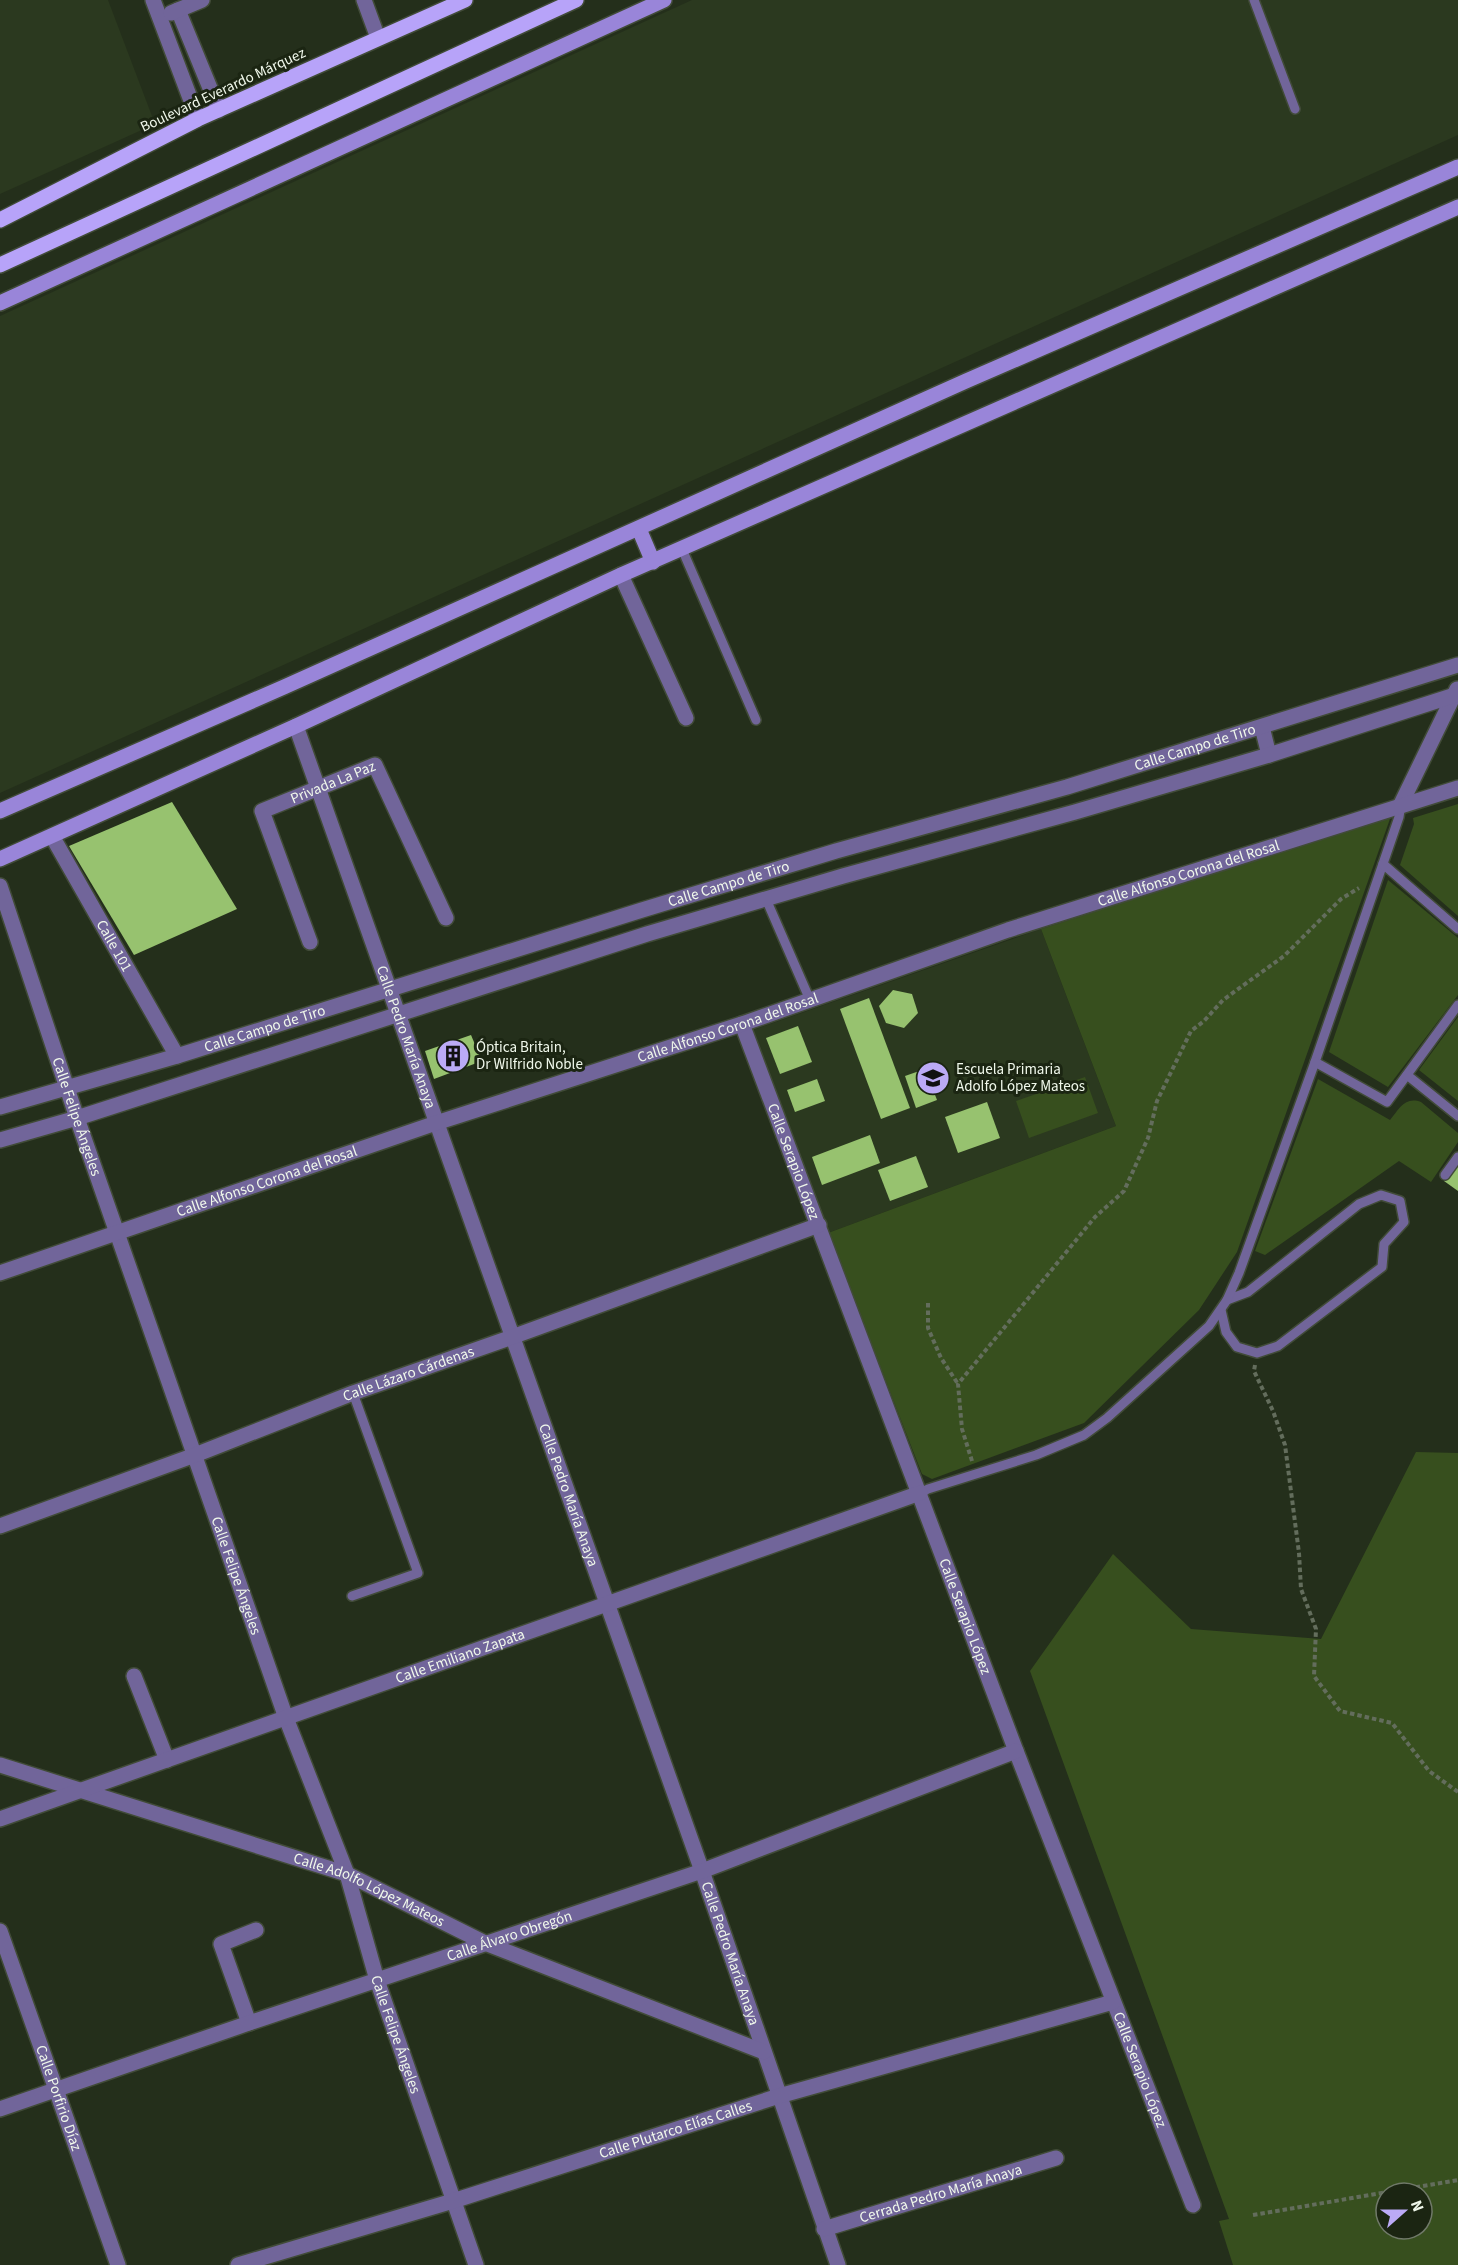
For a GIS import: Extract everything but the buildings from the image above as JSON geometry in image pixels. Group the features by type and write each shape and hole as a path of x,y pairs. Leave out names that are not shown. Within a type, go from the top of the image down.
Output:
{"main road":[{"name":"Boulevard Everardo Márquez","path":"0,219 198,119 465,0"},
{"path":"0,265 576,0"},
{"path":"0,303 664,0"},
{"path":"0,811 977,377 1458,167"},
{"path":"0,859 296,726 621,575 894,453 1458,207"},
{"path":"639,529 653,562"}],"street":[{"path":"153,0 198,119"},
{"path":"160,17 202,0"},
{"path":"364,0 378,38"},
{"path":"178,10 219,110"},
{"path":"621,575 686,718"},
{"name":"Calle Campo de Tiro","path":"0,1107 177,1056 836,851 1067,787 1458,665"},
{"path":"1401,804 1456,690"},
{"name":"Calle Campo de Tiro","path":"0,1140 77,1118 647,934 1269,755 1456,690"},
{"name":"Calle Pedro María Anaya","path":"296,726 702,1871 838,2265"},
{"path":"1262,727 1269,755"},
{"name":"Privada La Paz","path":"310,942 262,811 375,765 446,918"},
{"path":"1067,787 1075,812"},
{"name":"Calle Alfonso Corona del Rosal","path":"0,1273 436,1123 742,1024 1008,930 1401,804 1458,788"},
{"name":"Calle 101","path":"52,836 177,1056"},
{"path":"836,851 843,876"},
{"name":"Calle Felipe Ángeles","path":"0,886 77,1118 286,1718 347,1874 377,1980 476,2265"},
{"name":"Calle Serapio López","path":"742,1024 1016,1751 1192,2205"},
{"name":"Calle Lázaro Cárdenas","path":"0,1526 195,1455 353,1392 512,1338 819,1225"},
{"name":"Calle Emiliano Zapata","path":"0,1819 920,1493"},
{"path":"134,1676 166,1760"},
{"name":"Calle Álvaro Obregón","path":"0,2109 702,1871 1016,1751"},
{"name":"Calle Adolfo López Mateos","path":"0,1765 347,1874 485,1943 764,2052"},
{"path":"249,2023 221,1944 256,1930"},
{"name":"Calle Porfirio Díaz","path":"0,1931 118,2265"},
{"name":"Calle Plutarco Elías Calles","path":"238,2265 453,2201 779,2096 1113,2002"},
{"name":"Cerrada Pedro María Anaya","path":"824,2229 1056,2158"}],"lane":[{"path":"1254,0 1295,109"},
{"path":"682,549 756,720"},
{"path":"920,1493 1036,1455 1084,1435 1107,1418 1209,1326 1221,1310 1239,1273 1315,1062 1383,864 1401,804"},
{"path":"1383,864 1458,929"},
{"path":"766,899 810,1000"},
{"path":"1315,1062 1387,1102 1458,1005"},
{"path":"1407,1075 1458,1116"},
{"path":"1445,1175 1458,1157"},
{"path":"1221,1310 1226,1332 1237,1347 1257,1353 1278,1346 1382,1267 1384,1244 1404,1222 1400,1201 1381,1196 1359,1204 1248,1293 1227,1300"},
{"path":"352,1596 418,1573 353,1392"}],"path":[{"path":"958,1384 1095,1217 1124,1191 1148,1138 1157,1101 1191,1031 1224,1000 1284,956 1341,899 1377,881"},
{"path":"928,1303 928,1328 941,1358 958,1384 962,1429 976,1473"},
{"path":"1257,1353 1254,1371 1273,1411 1285,1444 1299,1553 1301,1589 1316,1629 1314,1676 1340,1711 1392,1723 1429,1771 1458,1792"},
{"path":"1253,2215 1458,2180"}],"shaded area":[{"path":"0,0 108,0 155,124 0,194"},
{"path":"692,0 1458,0 1458,135 0,793 0,316"},
{"name":"Escuela Primaria Adolfo López Mateos","path":"1041,929 1116,1126 828,1233 750,1031"}],"green space":[{"path":"1458,804 1458,916 1400,865 1414,824 1413,818"},
{"path":"1391,816 1237,1252 1199,1310 1084,1423 932,1479 922,1474 828,1233 1116,1126 1041,929"},
{"path":"1388,880 1458,938 1458,995 1388,1087 1329,1052"},
{"path":"1458,1017 1458,1101 1419,1070"},
{"path":"1085,1077 1098,1113 1029,1138 1016,1101"},
{"path":"1318,1079 1390,1120 1407,1102 1421,1102 1458,1133 1458,1142 1431,1182 1399,1161 1265,1255 1255,1251"},
{"path":"1416,1452 1458,1453 1458,2265 1233,2265 1219,2221 1229,2219 1030,1671 1113,1554 1191,1629 1321,1639"}],"place":[{"name":"Óptica Britain, Dr Wilfrido Noble","path":"453,1056"},
{"name":"Escuela Primaria Adolfo López Mateos","path":"933,1078"}]}
